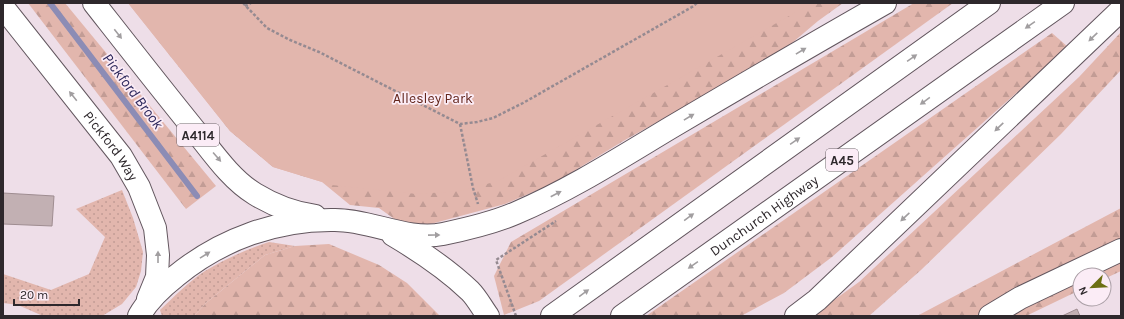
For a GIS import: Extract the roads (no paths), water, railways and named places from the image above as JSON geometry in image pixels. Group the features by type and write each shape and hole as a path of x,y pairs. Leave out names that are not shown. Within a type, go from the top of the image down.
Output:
{"main road":[{"name":"A4114","path":"94,3 185,118 235,178 254,194 279,206 302,214 336,220"},
{"path":"140,313 165,285 208,253 231,241 258,231 284,224 336,220 358,223 410,235 440,235 514,214 566,189 808,46 884,3"},
{"path":"552,316 989,3"},
{"name":"Dunchurch Highway","path":"622,316 1062,3"},
{"name":"Pickford Way","path":"3,7 121,156 139,187 155,228 158,255 157,277 140,313"},
{"path":"796,316 817,300 1121,10"},
{"path":"381,228 408,244 446,270 471,292 488,316"},
{"path":"990,316 1020,298 1121,250"}],"waterway":[{"name":"Pickford Brook","path":"50,3 197,196"}],"park label":[{"name":"Allesley Park","path":"433,98"}]}
